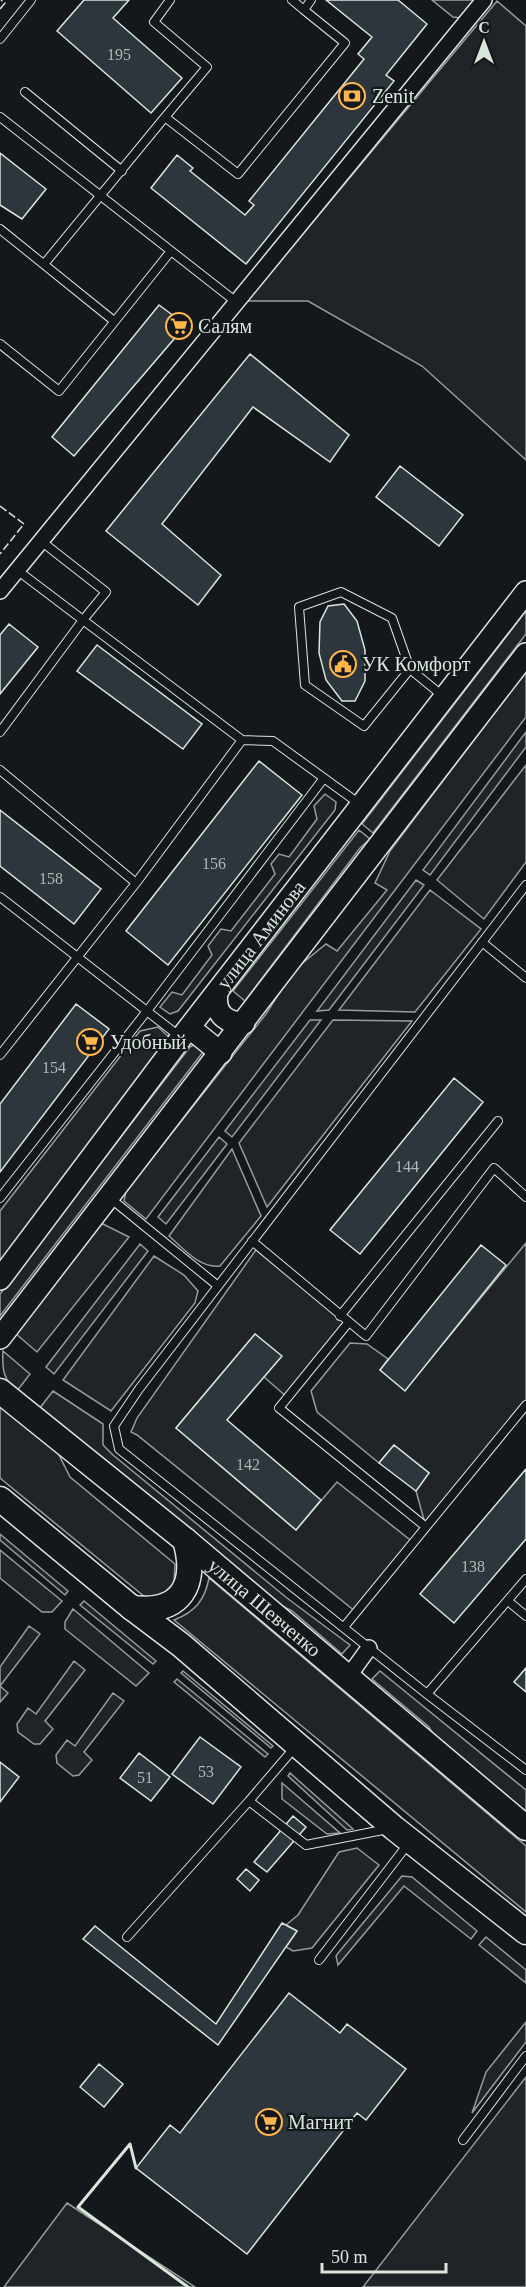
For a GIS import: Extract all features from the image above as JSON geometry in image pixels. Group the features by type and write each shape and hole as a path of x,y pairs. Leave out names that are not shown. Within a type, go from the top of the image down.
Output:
{"main road":[{"name":"улица Шевченко","path":"0,1390 185,1540 526,1828"},
{"path":"0,1499 132,1608 182,1645 402,1834 526,1932"},
{"path":"132,1608 161,1608 172,1604 182,1594 188,1583 190,1570 185,1540"}],"street":[{"path":"0,591 235,301 484,0"},
{"name":"улица Аминова","path":"0,1280 186,1033 526,592"},
{"name":"улица Аминова","path":"0,1338 110,1198 526,654"},
{"path":"217,993 215,1005 222,1017 232,1023 244,1023"},
{"path":"186,1033 221,1053"},
{"path":"348,1677 369,1648"}],"lane":[{"path":"45,263 207,67 154,22 170,0"},
{"path":"165,117 238,174 345,43 292,0"},
{"path":"304,10 311,0"},
{"path":"0,39 27,1"},
{"path":"26,92 122,171"},
{"path":"0,117 235,301"},
{"path":"0,230 45,263 114,321"},
{"path":"0,344 59,391 171,251"},
{"path":"0,732 106,592 41,541"},
{"path":"17,570 242,740 273,741 361,806"},
{"path":"410,669 364,726 305,686 298,607 341,592 392,618 410,669 445,698"},
{"path":"0,1055 136,883 242,740"},
{"path":"0,770 136,883"},
{"path":"0,1198 147,1011 324,778"},
{"path":"526,885 252,1241 114,1426 119,1449 526,1770"},
{"path":"0,897 147,1011 186,1033"},
{"path":"482,942 526,978"},
{"path":"340,1316 498,1121"},
{"path":"252,1241 366,1336 494,1168 526,1197"},
{"path":"110,1198 218,1286"},
{"path":"348,1323 279,1408 426,1527"},
{"path":"344,1627 526,1405"},
{"path":"427,1694 526,1579"},
{"path":"508,1601 526,1616"},
{"path":"127,1938 298,1743"},
{"path":"249,1801 306,1845 402,1834"},
{"path":"319,1960 402,1834"},
{"path":"463,2140 526,2056"}],"shaded area":[{"path":"432,0 474,0 461,18 453,17"},
{"path":"497,1 526,26 526,460 422,366 308,301 247,301"},
{"path":"526,611 526,634 373,833 362,824"},
{"path":"526,671 526,717 146,1219 124,1201 126,1191 266,1014 294,970 326,944 337,951 387,890 375,883 390,851"},
{"path":"526,732 526,747 430,875 423,870"},
{"path":"526,765 526,862 484,919 437,880"},
{"path":"325,794 336,802 335,810 178,1011 170,1014 160,1007 172,992 182,995 212,955 208,946 221,929 231,931 275,874 271,864 279,854 289,857 317,819 314,806"},
{"path":"359,830 370,839 360,848 245,1001 233,991"},
{"path":"416,880 424,885 329,1010 317,1011"},
{"path":"430,890 481,929 415,1012 339,1010"},
{"path":"310,1020 321,1020 232,1137 225,1131"},
{"path":"333,1020 412,1021 267,1207 239,1143"},
{"path":"158,1027 171,1039 0,1264 0,1211 140,1031"},
{"path":"195,1044 203,1052 0,1316 0,1294 190,1047"},
{"path":"219,1137 227,1144 166,1224 158,1217"},
{"path":"232,1149 261,1216 220,1266 213,1266 192,1257 169,1236"},
{"path":"101,1223 129,1237 37,1352 15,1333"},
{"path":"526,1243 526,1405 426,1527 416,1491 429,1473 394,1445 379,1463 317,1412 311,1391 350,1343 367,1344 388,1359 380,1370 405,1390"},
{"path":"140,1244 148,1251 54,1374 46,1367"},
{"path":"258,1247 348,1323 288,1398 264,1377 281,1356 255,1334 176,1428 296,1530 337,1482 414,1543 356,1612 131,1432 137,1418"},
{"path":"154,1256 184,1275 198,1291 195,1303 111,1411 63,1380"},
{"path":"3,1351 30,1374 17,1391 4,1373"},
{"path":"53,1391 103,1424 103,1445 113,1455 287,1598 350,1645 342,1654 292,1611 266,1598 39,1409"},
{"path":"0,1406 58,1453 70,1477 175,1564 174,1583 160,1597 145,1597 0,1478"},
{"path":"0,1534 68,1591 65,1595 0,1540"},
{"path":"0,1550 62,1601 52,1612 42,1612 0,1578"},
{"path":"209,1578 526,1846 526,1912 174,1620 188,1613 198,1604 205,1593"},
{"path":"84,1601 156,1661 153,1664 80,1605"},
{"path":"73,1609 149,1673 136,1686 65,1629 65,1622"},
{"path":"29,1626 40,1634 0,1686 0,1667"},
{"path":"74,1661 85,1670 45,1721 53,1729 40,1744 34,1744 18,1732 17,1724 28,1708 36,1714"},
{"path":"183,1671 273,1746 271,1748 181,1673"},
{"path":"380,1671 526,1790 526,1818 440,1747 429,1727 372,1679"},
{"path":"177,1679 268,1754 265,1757 174,1682"},
{"path":"0,1686 8,1693 0,1702"},
{"path":"113,1693 124,1701 84,1752 92,1760 79,1775 73,1776 57,1763 56,1755 67,1740 75,1746"},
{"path":"290,1773 353,1829 347,1830 288,1776"},
{"path":"282,1783 340,1833 327,1834 282,1799"},
{"path":"357,1848 379,1865 312,1948 293,1951 286,1947 297,1931 286,1925 298,1915 339,1852"},
{"path":"402,1876 412,1877 477,1931 471,1939 404,1886 338,1965 336,1956"},
{"path":"486,1937 526,1970 526,1983 479,1945"},
{"path":"526,2022 526,2042 472,2113 486,2072"},
{"path":"526,2077 526,2287 363,2287"},
{"path":"67,2203 195,2287 4,2287"}],"building":[{"path":"84,0 129,0 113,18 182,78 151,113 57,31"},
{"path":"326,0 398,0 427,24 386,75 394,81 246,264 151,188 177,155 193,168 190,171 245,215 254,205 249,201 364,59 358,54 372,37"},
{"path":"0,153 46,189 22,219 0,205"},
{"path":"159,305 186,325 74,456 52,437"},
{"path":"250,354 349,435 330,462 253,407 162,524 221,575 198,605 106,531"},
{"path":"400,466 463,515 439,546 376,497"},
{"path":"344,604 357,621 365,650 365,681 355,701 342,701 326,680 319,653 320,622 328,606"},
{"path":"9,624 38,647 0,694 0,635"},
{"path":"97,645 202,724 183,749 77,671"},
{"path":"259,761 302,795 168,965 126,931"},
{"path":"0,810 101,889 74,924 0,866"},
{"path":"76,1004 109,1029 0,1172 0,1104"},
{"path":"454,1078 483,1102 360,1254 330,1230"},
{"path":"481,1245 506,1265 405,1391 380,1370"},
{"path":"255,1334 282,1356 227,1420 321,1500 296,1530 176,1428"},
{"path":"394,1445 429,1473 416,1491 379,1463"},
{"path":"526,1469 526,1539 454,1623 420,1594"},
{"path":"526,1668 526,1692 514,1682"},
{"path":"200,1737 241,1767 213,1804 172,1774"},
{"path":"139,1753 170,1777 151,1801 120,1778"},
{"path":"0,1762 19,1777 0,1802"},
{"path":"293,1816 306,1827 267,1872 254,1862"},
{"path":"246,1869 259,1880 250,1891 237,1879"},
{"path":"282,1923 297,1931 218,2045 83,1939 95,1926 216,2024"},
{"name":"Магнит","path":"289,1993 340,2033 347,2024 406,2069 366,2120 357,2113 247,2254 136,2168 170,2125 180,2133"},
{"path":"99,2064 123,2084 104,2107 80,2087"}],"fence":[{"path":"0,9 5,3 1,0"},
{"path":"0,506 24,524 0,554"}],"wall":[{"path":"136,2168 130,2144 78,2207 188,2287"}],"place":[{"name":"Zenit","path":"352,96"},
{"name":"Салям","path":"179,326"},
{"name":"УК Комфорт","path":"343,664"},
{"name":"Удобный","path":"90,1042"},
{"name":"Магнит","path":"269,2122"}]}
